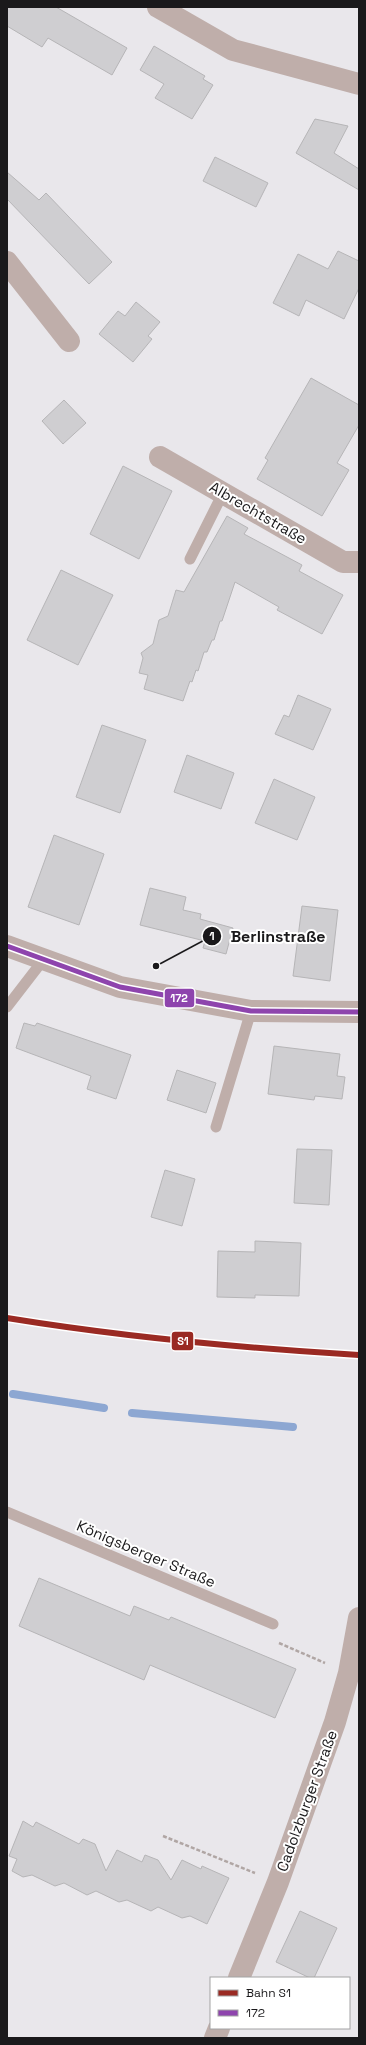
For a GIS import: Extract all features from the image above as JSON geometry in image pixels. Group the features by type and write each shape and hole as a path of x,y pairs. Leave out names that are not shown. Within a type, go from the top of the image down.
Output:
{"street":[{"path":"158,7 233,50 359,84"},
{"path":"7,262 69,341"},
{"name":"Albrechtstraße","path":"160,457 343,562 359,562"},
{"path":"7,946 120,987 251,1011 359,1012"},
{"name":"Cadolzburger Straße","path":"239,1977 278,1882 333,1729 349,1673 359,1618"}],"lane":[{"path":"190,559 223,493"},
{"path":"7,1007 44,959"},
{"path":"216,1127 251,1011"},
{"name":"Königsberger Straße","path":"7,1512 273,1624"}],"path":[{"path":"273,1624 268,1638 349,1673"},
{"path":"163,1836 278,1882"}],"building":[{"path":"7,7 56,7 127,48 112,75 48,38 42,47 7,26"},
{"path":"154,46 205,76 203,79 213,85 192,119 155,98 164,84 140,70"},
{"path":"315,119 348,126 334,153 359,169 359,190 296,153"},
{"path":"215,157 268,183 256,207 203,181"},
{"path":"7,172 39,200 46,193 112,262 89,284 7,199"},
{"path":"338,251 359,261 359,288 344,319 306,300 299,316 273,303 298,254 328,269"},
{"path":"136,302 160,322 148,336 152,339 133,362 99,334 118,311 125,316"},
{"path":"311,378 359,405 359,425 337,463 349,470 322,516 257,479 268,460 265,458"},
{"path":"64,400 86,423 63,444 42,421"},
{"path":"123,466 172,491 139,559 90,534"},
{"path":"227,516 248,528 244,534 302,565 299,571 343,595 322,634 277,610 279,607 235,582 214,640 212,640 207,652 204,652 198,671 196,670 192,682 190,681 183,701 144,689 148,675 139,673 143,658 141,653 153,644 159,620 168,616 176,590 184,592"},
{"path":"61,570 113,595 78,665 27,640"},
{"path":"298,695 331,709 313,750 275,734 284,715 289,717"},
{"path":"102,725 146,740 120,813 76,797"},
{"path":"187,755 234,773 221,809 174,792"},
{"path":"274,779 315,797 297,840 255,823"},
{"path":"54,835 104,854 79,925 28,907"},
{"path":"150,888 186,897 183,910 201,914 200,919 233,928 226,954 203,948 205,941 140,925"},
{"path":"302,906 338,910 330,981 293,976"},
{"path":"24,1023 35,1026 37,1023 131,1055 116,1099 87,1089 91,1076 16,1048"},
{"path":"274,1046 340,1054 337,1076 345,1077 342,1099 315,1096 314,1100 268,1094"},
{"path":"177,1070 216,1083 206,1113 167,1100"},
{"path":"297,1149 332,1150 329,1205 294,1203"},
{"path":"165,1170 195,1179 182,1226 151,1217"},
{"path":"255,1241 301,1243 299,1296 255,1295 255,1298 217,1297 218,1251 255,1252"},
{"path":"39,1578 130,1616 134,1606 169,1620 171,1617 296,1669 275,1718 150,1665 144,1680 19,1626"},
{"path":"23,1821 33,1827 36,1822 79,1844 83,1839 95,1844 106,1871 117,1850 142,1862 145,1855 158,1860 171,1880 182,1860 201,1869 202,1866 229,1878 207,1924 190,1916 182,1918 158,1907 151,1911 127,1900 119,1902 96,1891 87,1895 64,1883 55,1886 32,1875 23,1877 12,1871 17,1859 9,1856"},
{"path":"300,1911 337,1928 314,1977 308,1977 276,1962"}],"waterway":[{"path":"13,1394 104,1408"},
{"path":"132,1413 293,1427"}],"rail line":[{"name":"S1","path":"7,1318 95,1331 183,1341 359,1355"}],"transit line":[{"name":"172","path":"7,946 120,987 251,1011 359,1012"}],"place":[{"name":"Berlinstraße","path":"156,966"}]}
